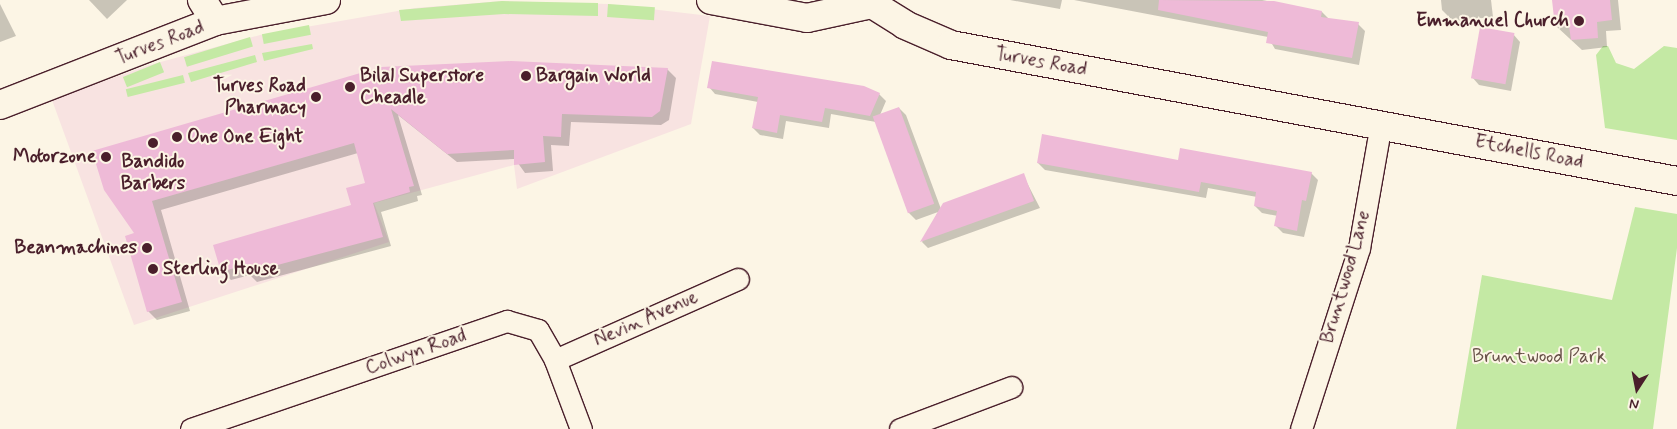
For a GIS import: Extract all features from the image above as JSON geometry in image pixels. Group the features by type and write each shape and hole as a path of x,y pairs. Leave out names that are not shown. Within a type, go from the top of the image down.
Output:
{"street":[{"name":"Turves Road","path":"0,105 209,11 326,0"},
{"name":"Turves Road","path":"711,0 807,18 873,2 905,25 951,45 1381,123"},
{"name":"Etchells Road","path":"1381,123 1671,180"},
{"name":"Bruntwood Lane","path":"1301,429 1359,248 1381,123"},
{"name":"Nevin Avenue","path":"555,360 738,279"},
{"name":"Colwyn Road","path":"191,429 508,321 538,330 555,360 581,429"},
{"path":"900,429 1011,387"}],"shaded area":[{"path":"502,1 608,4 710,16 691,124 517,189 514,165 374,203 389,242 134,325 52,100 146,66 260,35 415,8"}],"green space":[{"path":"502,1 598,3 598,16 504,14 401,21 399,10"},
{"path":"608,4 655,7 654,20 607,17"},
{"path":"309,25 311,35 264,44 262,34"},
{"path":"250,37 253,47 187,67 184,57"},
{"path":"312,44 313,49 264,61 262,53"},
{"path":"1603,46 1608,46 1616,63 1634,69 1664,46 1677,48 1677,140 1605,128 1596,55"},
{"path":"255,55 257,62 191,82 188,73"},
{"path":"160,62 164,72 127,87 123,77"},
{"path":"183,75 185,83 128,97 126,89"},
{"name":"Bruntwood Park","path":"1635,207 1677,214 1677,248 1653,429 1456,429 1482,275 1612,300"}],"building":[{"path":"1159,0 1274,1 1322,11 1321,17 1359,22 1352,58 1266,43 1268,32 1158,10"},
{"name":"Emmanuel Church","path":"1552,0 1610,0 1612,20 1597,22 1598,38 1571,40 1569,26 1555,27"},
{"path":"1480,27 1514,33 1505,84 1471,78"},
{"path":"511,61 668,68 660,111 652,117 562,114 561,137 543,136 545,162 514,165 514,150 447,154 391,109 414,186 409,187 410,192 373,203 383,237 247,273 244,265 221,272 213,245 351,205 346,188 365,183 354,143 152,201 182,302 147,312 125,236 134,233 104,190 92,151 381,67"},
{"path":"712,61 864,86 880,93 870,116 825,108 822,122 780,115 777,133 752,128 758,97 707,88"},
{"path":"899,107 934,204 908,213 873,117"},
{"path":"1042,134 1178,160 1180,148 1312,172 1306,201 1302,200 1297,231 1274,226 1277,211 1254,206 1256,192 1201,182 1199,192 1037,163"},
{"path":"1024,173 1034,201 920,242 943,203"}],"place":[{"name":"Emmanuel Church","path":"1579,21"},
{"name":"Bargain World","path":"526,76"},
{"name":"Bilal Superstore Cheadle","path":"350,87"},
{"name":"Turves Road Pharmacy","path":"316,97"},
{"name":"One One Eight","path":"177,137"},
{"name":"Bandido Barbers","path":"153,143"},
{"name":"Motorzone","path":"106,157"},
{"name":"Beanmachines","path":"147,248"},
{"name":"Sterling House","path":"153,269"}]}
